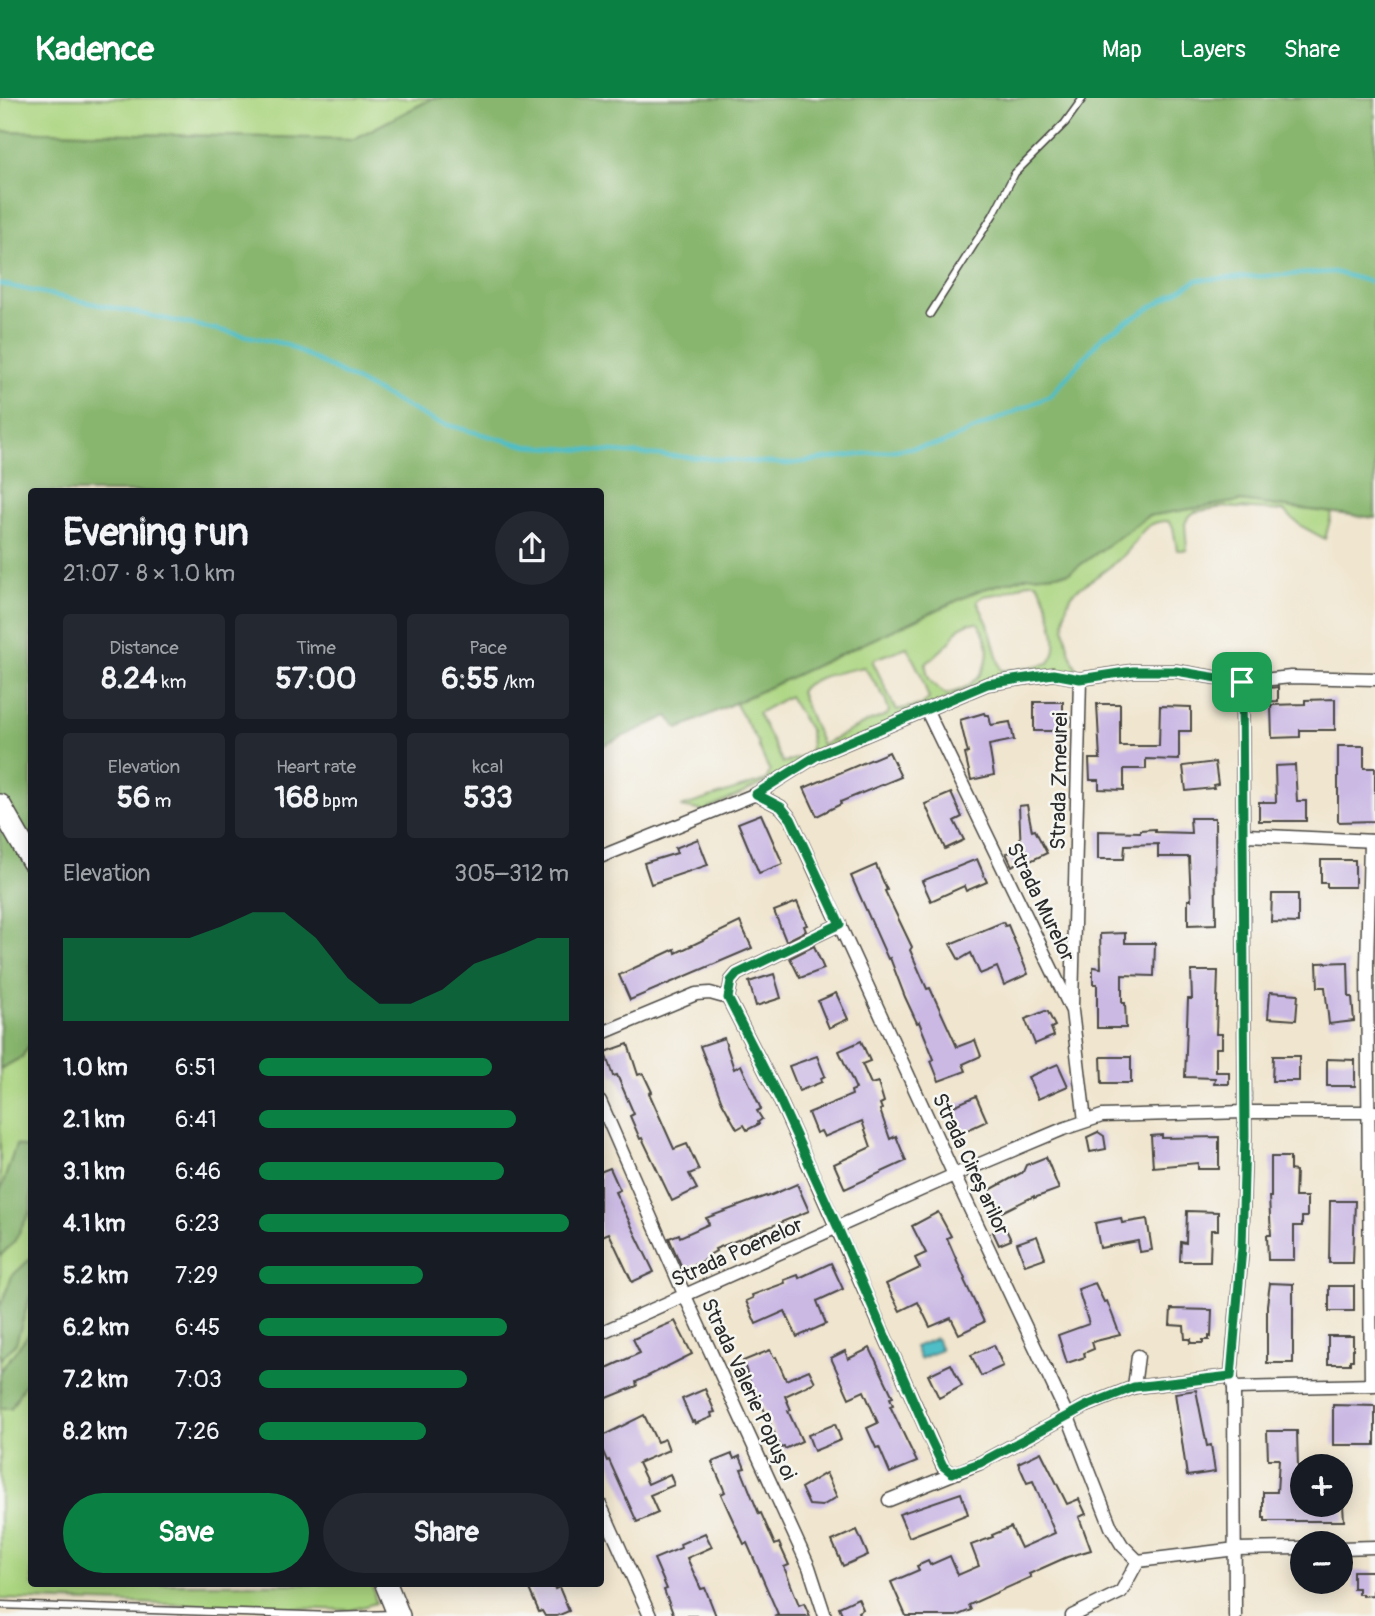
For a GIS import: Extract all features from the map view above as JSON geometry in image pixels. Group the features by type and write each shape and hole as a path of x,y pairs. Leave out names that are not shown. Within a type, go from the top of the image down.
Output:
{"main road":[{"path":"0,805 28,854"},
{"path":"387,1587 399,1614"}],"street":[{"path":"604,855 756,794 818,755 996,682 1053,674 1080,679 1133,671 1176,671 1242,682 1291,677 1375,679"},
{"name":"Strada Zmeurei","path":"1072,1011 1080,679"},
{"path":"1235,1616 1232,1382 1242,1248 1245,1112 1242,682"},
{"name":"Strada Murelor","path":"927,711 1072,1011 1085,1121"},
{"name":"Strada Cireșarilor","path":"756,794 781,807 791,819 1068,1417 1111,1527 1122,1545 1138,1561"},
{"path":"890,1500 980,1463 1086,1406 1134,1387 1232,1382 1373,1385 1372,1112 1367,966 1372,841 1245,835"},
{"path":"840,924 737,974 731,981 728,998 778,1096 931,1441 943,1466 952,1473"},
{"path":"604,1032 696,994 710,993 728,998"},
{"name":"Strada Valerie Popușoi","path":"604,1110 685,1296 809,1567 825,1616"},
{"name":"Strada Poenelor","path":"604,1331 954,1175 1102,1116 1372,1112"},
{"path":"1134,1387 1138,1356"},
{"path":"604,1513 650,1616"},
{"path":"1353,1548 1375,1547"},
{"path":"1072,1616 1121,1592 1138,1561 1236,1549 1290,1548"}],"lane":[{"path":"930,314 993,215 1015,173 1065,123 1083,98"},
{"path":"0,1605 333,1616 399,1614"}],"green space":[{"path":"0,98 433,98 354,139 0,131"},
{"path":"433,98 1375,98 1375,518 1240,501 1148,516 1069,573 1029,576 980,590 678,729 668,716 604,745 604,488 28,488 28,1047 22,1057 0,1069 0,131 354,139"},
{"path":"1240,501 1332,513 1325,539 1301,526 1284,511 1223,507 1195,512 1188,517 1185,524 1187,550 1177,550 1173,527 1168,521 1152,524 1146,527 1125,554 1075,591 1069,600 1064,621 1065,632 1070,654 1079,674 996,676 704,811 681,807 766,780 770,772 758,742 735,703 980,590 1029,576 1069,573 1148,516","holes":["1030,582 1036,582 1040,587 1051,616 1055,637 1054,654 1049,663 1018,670 1001,670 988,624 977,601 984,596 1003,593","969,623 978,623 984,635 987,658 984,668 969,685 946,694 931,682 926,664 949,643 959,628","907,647 929,699 921,705 896,710 873,662 874,659","864,667 885,698 889,711 887,715 822,745 800,692 804,686 829,675","789,696 810,731 811,749 807,755 783,763 758,713"]},
{"path":"28,1047 28,1587 373,1587 376,1603 351,1610 0,1599 0,1069 22,1057"},
{"path":"16,1145 28,1148 28,1216 14,1242 0,1256 0,1192"},
{"path":"28,1261 28,1303 16,1343 0,1360 0,1307 12,1276"},
{"path":"28,1335 28,1378 11,1408 0,1408 0,1371"}],"water":[{"path":"936,1338 941,1350 920,1359 915,1347"}],"building":[{"path":"1278,687 1278,701 1258,702 1260,689"},
{"path":"1335,699 1335,730 1300,730 1300,737 1272,738 1271,705 1305,704 1305,700"},
{"path":"1034,702 1063,702 1063,731 1034,731"},
{"path":"1097,704 1120,704 1120,746 1159,746 1160,706 1191,707 1191,731 1179,731 1179,760 1146,759 1146,769 1124,769 1124,790 1099,789 1099,780 1090,780 1089,759 1100,759"},
{"path":"984,713 989,715 991,725 1010,722 1014,740 989,745 994,775 971,780 960,720"},
{"path":"1338,746 1364,746 1364,768 1375,768 1375,821 1338,820"},
{"path":"889,752 901,777 840,802 841,804 817,816 804,788"},
{"path":"1215,762 1218,784 1213,785 1214,788 1186,791 1183,766"},
{"path":"1295,765 1297,801 1306,801 1306,821 1259,821 1259,802 1276,802 1275,766"},
{"path":"951,793 962,817 954,821 964,840 945,849 925,804"},
{"path":"1027,805 1032,831 1035,830 1047,853 1024,864 1022,861 1012,866 1006,853 1021,851 1019,806"},
{"path":"761,814 783,864 759,873 738,823"},
{"path":"1190,818 1215,818 1216,924 1188,925 1188,900 1191,900 1189,857 1158,857 1158,844 1125,845 1124,859 1098,859 1098,831 1140,832 1155,829 1155,832 1191,833"},
{"path":"698,839 708,865 651,884 644,863 677,853 675,848"},
{"path":"977,859 987,882 966,891 964,886 931,901 922,881"},
{"path":"1321,860 1355,860 1355,887 1327,887 1327,883 1321,883"},
{"path":"876,865 887,890 885,891 912,947 910,950 927,989 930,988 957,1047 975,1040 981,1056 963,1064 966,1071 939,1081 931,1061 934,1059 919,1022 917,1023 851,876"},
{"path":"1272,894 1298,894 1298,923 1271,922"},
{"path":"797,902 807,925 804,926 806,931 786,941 774,911"},
{"path":"740,922 752,948 630,1000 619,975 675,949 676,953"},
{"path":"1003,922 1005,926 1008,925 1028,974 1004,985 997,967 980,974 971,953 959,960 950,944"},
{"path":"1125,933 1125,943 1155,943 1154,976 1122,975 1122,1003 1125,1003 1126,1028 1097,1028 1097,984 1093,984 1093,967 1101,968 1100,934"},
{"path":"814,946 824,969 800,978 790,958"},
{"path":"1348,962 1349,997 1352,997 1354,1021 1329,1024 1325,987 1318,987 1317,963"},
{"path":"1191,971 1218,971 1216,1034 1222,1034 1222,1048 1216,1048 1216,1072 1229,1072 1229,1084 1214,1084 1215,1078 1185,1077 1188,999 1192,999"},
{"path":"774,974 781,998 756,1006 749,982"},
{"path":"1270,992 1298,994 1296,1020 1268,1018"},
{"path":"836,993 848,1019 829,1028 818,1001"},
{"path":"1045,1011 1055,1026 1051,1028 1054,1036 1035,1044 1025,1019"},
{"path":"724,1038 734,1069 741,1065 761,1109 757,1111 762,1119 759,1124 747,1130 744,1125 737,1129 722,1102 700,1046"},
{"path":"861,1041 870,1061 862,1064 871,1084 878,1082 884,1102 880,1104 880,1110 890,1139 896,1136 906,1161 845,1189 834,1164 871,1147 862,1121 824,1137 821,1131 816,1133 808,1113 852,1095 851,1091 856,1089 839,1051"},
{"path":"628,1044 638,1075 643,1073 674,1149 687,1144 699,1170 689,1174 697,1189 672,1201 642,1138 640,1139 630,1116 634,1114 617,1075 613,1076 605,1052"},
{"path":"817,1056 825,1076 821,1078 822,1082 799,1091 789,1066"},
{"path":"1273,1056 1299,1056 1299,1081 1272,1081"},
{"path":"1101,1057 1131,1057 1131,1083 1102,1083"},
{"path":"1327,1059 1355,1060 1355,1086 1327,1086"},
{"path":"1058,1064 1068,1086 1038,1099 1028,1077"},
{"path":"976,1096 987,1121 961,1133 949,1108"},
{"path":"1098,1132 1104,1136 1106,1149 1090,1152 1087,1137"},
{"path":"1162,1135 1162,1138 1219,1137 1219,1169 1198,1169 1198,1163 1153,1167 1151,1136"},
{"path":"1046,1157 1059,1189 1034,1196 1002,1212 990,1190 1023,1172 1026,1165"},
{"path":"1271,1157 1290,1157 1290,1170 1296,1171 1295,1197 1307,1197 1307,1217 1302,1217 1302,1226 1294,1226 1294,1260 1268,1260 1267,1235 1271,1235"},
{"path":"610,1168 620,1190 615,1192 654,1272 632,1282 609,1233 604,1235 604,1170"},
{"path":"797,1184 809,1211 715,1249 716,1251 709,1255 710,1258 691,1266 695,1274 686,1277 669,1238 679,1234 680,1237 709,1224 706,1218"},
{"path":"1330,1201 1355,1201 1353,1263 1329,1263"},
{"path":"1187,1211 1218,1212 1218,1230 1211,1230 1210,1261 1180,1261 1181,1242 1186,1243"},
{"path":"938,1212 951,1236 947,1238 984,1322 959,1334 951,1318 930,1327 918,1302 900,1311 886,1284 920,1268 915,1258 926,1253 912,1226"},
{"path":"1121,1218 1122,1223 1147,1219 1152,1250 1140,1252 1138,1241 1100,1248 1095,1223"},
{"path":"1005,1227 1011,1240 999,1245 993,1232"},
{"path":"1037,1236 1045,1258 1025,1265 1017,1243"},
{"path":"831,1263 843,1289 817,1301 826,1324 797,1337 785,1311 756,1324 746,1301 753,1298 752,1295"},
{"path":"1095,1283 1104,1302 1107,1301 1120,1335 1092,1342 1094,1349 1084,1353 1085,1357 1067,1363 1058,1335 1089,1324 1078,1289"},
{"path":"1270,1283 1293,1284 1293,1363 1267,1363 1267,1305"},
{"path":"1329,1286 1354,1286 1354,1311 1329,1311"},
{"path":"1171,1309 1212,1310 1209,1340 1190,1343 1191,1339 1185,1339 1184,1326 1170,1325"},
{"path":"675,1321 692,1354 636,1382 637,1386 604,1399 604,1369 640,1353 633,1339"},
{"path":"1328,1336 1353,1336 1353,1360 1350,1360 1350,1364 1328,1364"},
{"path":"994,1345 1003,1366 981,1376 971,1355"},
{"path":"870,1348 893,1397 890,1398 893,1405 890,1406 917,1462 890,1473 867,1428 878,1423 864,1391 849,1398 831,1358 845,1351 848,1359"},
{"path":"770,1350 786,1380 809,1370 815,1382 785,1396 791,1410 788,1411 802,1441 785,1449 781,1448 754,1387 752,1388 743,1361"},
{"path":"951,1364 962,1386 939,1398 928,1375"},
{"path":"705,1389 715,1412 711,1413 712,1417 695,1424 682,1399"},
{"path":"1196,1390 1207,1446 1211,1445 1215,1472 1187,1476 1175,1393"},
{"path":"1333,1405 1375,1406 1375,1445 1333,1445"},
{"path":"644,1415 657,1442 665,1439 669,1450 638,1463 648,1484 670,1474 674,1485 650,1495 658,1513 637,1522 604,1454 604,1435"},
{"path":"835,1424 841,1440 814,1451 808,1435"},
{"path":"1267,1431 1297,1431 1298,1454 1290,1454 1290,1517 1344,1517 1344,1521 1265,1521 1263,1492 1277,1492 1279,1459 1268,1459"},
{"path":"1041,1452 1067,1504 1079,1499 1086,1514 1079,1517 1091,1550 1067,1557 1029,1574 1031,1577 969,1605 971,1610 956,1616 906,1616 891,1582 919,1570 917,1566 928,1561 930,1565 950,1556 958,1575 979,1566 971,1545 993,1537 992,1535 1011,1527 1021,1548 1055,1533 1033,1481 1027,1483 1018,1463"},
{"path":"732,1454 734,1459 740,1456 745,1468 741,1469 759,1514 761,1513 775,1545 779,1543 789,1565 784,1567 799,1605 804,1603 810,1616 774,1616 778,1614 747,1543 744,1544 721,1494 725,1492 712,1462"},
{"path":"826,1473 837,1497 822,1506 809,1505 801,1488"},
{"path":"961,1493 968,1514 909,1537 899,1514"},
{"path":"857,1530 868,1555 843,1566 832,1541"},
{"path":"705,1533 712,1547 687,1558 701,1589 705,1588 716,1616 674,1616 664,1590 667,1589 654,1559 681,1548 680,1544"},
{"path":"1353,1571 1373,1571 1373,1595 1362,1596 1358,1594 1358,1588 1353,1588"},
{"path":"559,1587 569,1611 557,1616 545,1616 542,1611 539,1612 529,1589"},
{"path":"858,1598 863,1609 858,1612 860,1616 843,1616 839,1607"}],"waterway":[{"path":"0,284 285,344 436,422 527,446 788,464 941,444 1050,396 1103,336 1197,280 1334,272 1375,283"}],"route":[{"path":"1133,671 1176,671 1242,682 1245,1136 1242,1248 1231,1376 1134,1387 1086,1406 980,1463 952,1473 943,1466 931,1441 778,1096 728,998 731,981 737,974 840,924 791,819 781,807 756,794 818,755 987,684 1053,674 1080,679 1133,671"}]}
